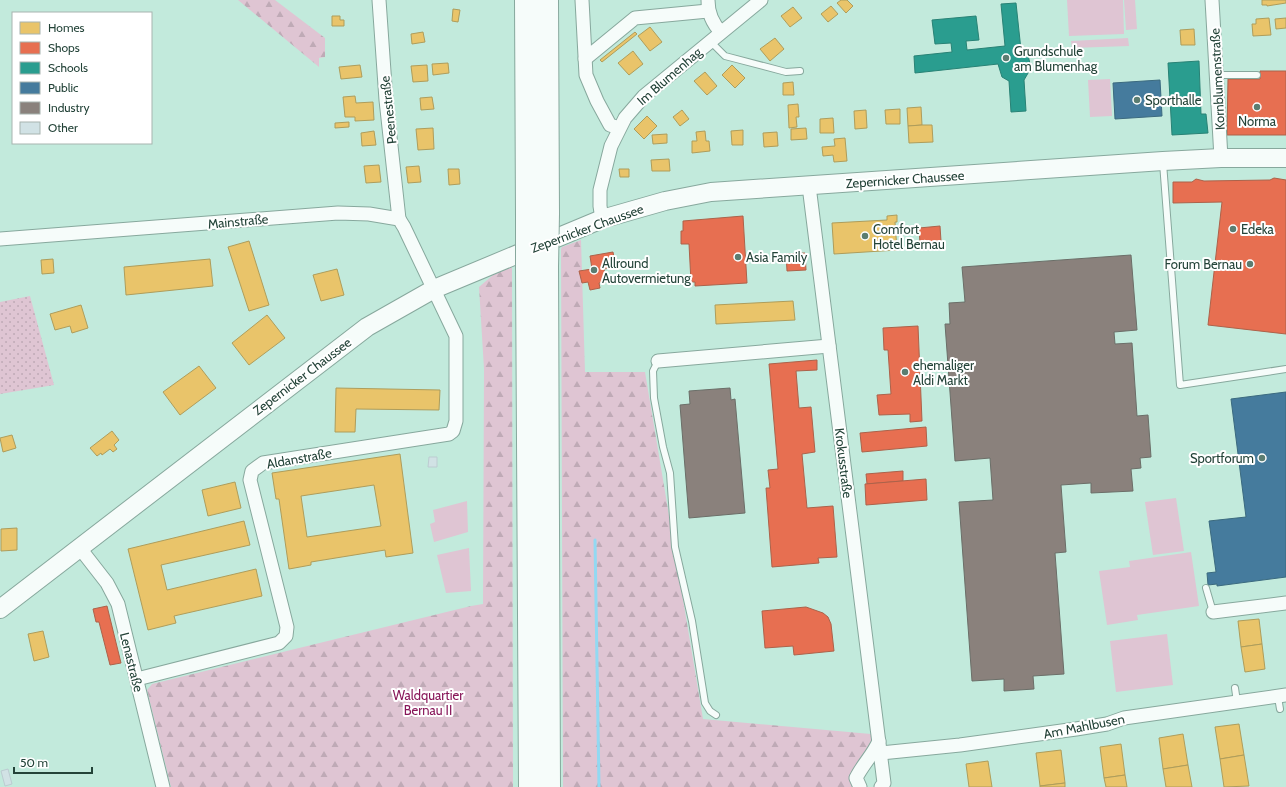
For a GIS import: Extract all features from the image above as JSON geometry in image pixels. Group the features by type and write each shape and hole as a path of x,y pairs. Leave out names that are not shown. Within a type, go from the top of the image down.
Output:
{"highway":[{"path":"526,0 538,216"},
{"path":"530,787 538,216 547,0"},
{"path":"537,267 549,787"}],"main road":[{"name":"Zepernicker Chaussee","path":"0,609 367,327 434,289 602,219 665,201 711,192 1163,161 1222,158 1286,158"}],"street":[{"name":"Peenestraße","path":"379,0 386,100 399,219"},
{"path":"582,0 586,75 597,101 610,125 619,128"},
{"name":"Im Blumenhag","path":"602,219 600,190 611,146 625,118 644,96 761,0"},
{"name":"Kornblumenstraße","path":"1212,0 1222,158"},
{"path":"585,59 635,18 708,5 714,25 721,32"},
{"name":"Krokusstraße","path":"809,186 880,747 884,783 881,787"},
{"name":"Mainstraße","path":"0,239 338,213 369,214 399,219"},
{"path":"399,219 434,289"},
{"name":"Aldanstraße","path":"137,679 279,643 286,636 287,627 250,480 252,471 256,466 263,463 308,455 449,434 453,431 456,421 457,341 454,330 434,289"},
{"path":"658,361 829,346"},
{"name":"Lenastraße","path":"79,547 107,583 118,604 163,787"},
{"path":"1213,612 1286,603"},
{"name":"Am Mahlbusen","path":"880,747 960,745 1069,730 1107,724 1124,718 1237,702 1281,700"},
{"path":"860,787 856,778 880,747"}],"lane":[{"path":"710,41 724,56 786,72 800,71"},
{"path":"1216,75 1257,75"},
{"path":"1163,161 1180,385 1286,369"},
{"path":"658,361 653,371 654,398 670,473 675,547 694,628 705,703 710,711 716,715"},
{"path":"1206,588 1213,612"},
{"path":"1235,688 1237,702"}],"green space":[{"path":"238,0 275,0 325,38 325,57 319,58 319,67"},
{"path":"1067,0 1123,0 1124,34 1069,36"},
{"path":"1124,0 1135,0 1137,29 1126,30"},
{"path":"1128,38 1129,46 1072,48 1071,41"},
{"path":"1110,79 1112,116 1090,117 1088,80"},
{"path":"581,240 585,372 645,372 703,719 871,734 873,738 854,770 851,784 853,787 563,787 561,249 562,247"},
{"name":"Waldquartier Bernau II","path":"512,267 513,787 171,787 147,690 152,684 483,604 484,369 479,287 493,275"},
{"path":"30,296 54,385 0,394 0,302"},
{"path":"1176,498 1184,551 1153,555 1145,502"},
{"path":"467,501 468,532 434,542 430,524 435,522 433,510"},
{"path":"469,548 471,591 446,593 437,555"},
{"path":"1191,552 1199,606 1137,615 1138,620 1107,625 1099,571 1130,567 1129,561"},
{"path":"1167,634 1173,685 1116,692 1110,641"}],"building: Homes":[{"path":"841,0 847,0 853,6 846,13 837,3"},
{"path":"1262,0 1286,0 1286,3 1267,6 1262,5"},
{"path":"831,6 838,14 828,22 821,14"},
{"path":"793,7 802,18 790,27 781,16"},
{"path":"453,9 460,10 458,22 452,21"},
{"path":"332,16 340,16 340,20 344,20 344,26 332,26"},
{"path":"1269,18 1271,35 1253,36 1252,24 1256,24 1256,19"},
{"path":"1286,18 1286,28 1276,29 1275,19"},
{"path":"650,27 662,42 650,51 638,36"},
{"path":"1194,29 1195,45 1181,45 1180,30"},
{"path":"423,32 425,42 412,44 411,34"},
{"path":"635,32 637,34 602,62 600,60"},
{"path":"775,38 784,49 770,61 760,49"},
{"path":"633,51 643,64 629,75 618,63"},
{"path":"448,63 449,73 433,75 432,64"},
{"path":"360,65 362,77 341,79 339,67"},
{"path":"427,65 428,81 413,82 411,66"},
{"path":"732,65 745,78 735,88 722,75"},
{"path":"705,72 717,86 707,95 694,81"},
{"path":"793,82 794,95 783,95 783,83"},
{"path":"355,96 356,103 373,102 374,120 355,121 355,117 345,117 343,97"},
{"path":"432,97 434,109 421,110 420,98"},
{"path":"798,104 799,117 796,117 797,127 789,128 788,105"},
{"path":"921,107 922,125 908,126 907,108"},
{"path":"900,109 900,124 886,124 885,110"},
{"path":"682,110 689,119 680,126 673,117"},
{"path":"866,110 867,128 855,129 854,111"},
{"path":"647,116 657,126 644,139 634,129"},
{"path":"833,118 834,133 820,133 820,119"},
{"path":"349,122 349,127 335,128 335,123"},
{"path":"932,125 933,142 909,143 908,126"},
{"path":"433,128 434,149 418,150 416,129"},
{"path":"806,128 807,139 791,140 791,129"},
{"path":"743,130 743,145 732,145 731,131"},
{"path":"374,131 376,145 362,146 361,133"},
{"path":"705,131 706,141 709,141 710,151 692,153 692,141 697,141 696,132"},
{"path":"777,132 778,146 764,147 763,133"},
{"path":"667,134 667,143 653,144 652,135"},
{"path":"845,138 847,161 834,162 833,155 823,156 822,147 835,146 834,139"},
{"path":"669,159 670,171 652,171 651,160"},
{"path":"379,165 381,182 366,183 364,166"},
{"path":"419,166 421,182 408,183 406,167"},
{"path":"448,169 459,169 460,184 449,185"},
{"path":"619,169 629,169 629,177 620,177"},
{"path":"897,215 897,222 895,222 897,250 834,254 832,223 887,220 887,216"},
{"path":"249,241 269,305 249,311 228,247"},
{"path":"53,259 54,273 42,274 41,260"},
{"path":"210,259 213,286 126,295 124,267"},
{"path":"337,269 344,295 321,301 313,275"},
{"path":"793,301 795,320 716,324 715,305"},
{"path":"81,305 88,328 72,333 70,326 55,330 50,314"},
{"path":"267,315 285,338 249,365 232,343"},
{"path":"199,366 216,388 180,415 163,392"},
{"path":"336,388 440,390 439,410 356,409 355,432 335,432"},
{"path":"112,431 119,440 114,445 117,449 113,452 110,449 102,455 101,453 97,456 90,448"},
{"path":"12,435 16,448 3,452 0,438"},
{"path":"400,454 413,553 386,557 385,550 311,562 311,565 289,569 279,499 276,499 272,473","holes":["374,485 381,526 307,537 301,496"]},
{"path":"235,482 241,508 208,516 202,490"},
{"path":"244,521 250,545 161,565 167,590 256,569 262,596 174,616 176,623 148,630 128,549"},
{"path":"17,528 17,550 1,551 1,529"},
{"path":"1259,619 1262,644 1241,647 1238,621"},
{"path":"43,631 49,657 34,661 28,634"},
{"path":"1262,644 1265,669 1245,672 1241,647"},
{"path":"1239,724 1244,755 1220,759 1215,727"},
{"path":"1183,734 1188,765 1163,769 1159,738"},
{"path":"1121,744 1125,775 1104,778 1100,747"},
{"path":"1061,750 1065,783 1040,786 1036,753"},
{"path":"1244,755 1249,786 1224,787 1220,759"},
{"path":"988,761 992,787 969,787 966,764"},
{"path":"1188,765 1192,787 1166,787 1163,769"},
{"path":"1125,775 1127,787 1106,787 1104,778"},
{"path":"1065,783 1065,787 1040,787 1040,786"}],"building: Shops":[{"name":"Norma","path":"1260,71 1286,71 1286,135 1227,135 1228,79 1260,79"},
{"name":"Forum Bernau","path":"1274,178 1286,180 1286,334 1208,325 1222,202 1173,203 1173,182 1192,182 1196,179 1204,181 1270,180"},
{"path":"743,216 747,283 695,286 695,282 691,282 689,244 681,244 683,221"},
{"path":"940,226 941,241 920,243 919,228"},
{"name":"Allround Autovermietung","path":"613,252 616,267 604,269 606,282 599,283 600,288 590,290 588,282 582,283 579,271 592,269 590,256"},
{"path":"805,253 806,270 787,271 786,254"},
{"name":"ehemaliger Aldi Markt","path":"918,326 922,421 910,422 910,414 879,415 877,395 891,394 888,350 884,350 883,328"},
{"path":"817,360 817,370 796,371 799,408 811,407 815,452 802,454 807,508 833,506 837,557 818,558 819,563 772,567 766,488 770,488 768,470 778,469 769,364"},
{"path":"926,427 927,446 862,452 860,433"},
{"path":"903,471 903,481 867,484 866,474"},
{"path":"926,479 927,500 866,505 865,484"},
{"path":"107,606 121,663 110,665 99,622 96,622 93,609"},
{"path":"806,607 823,613 828,617 831,624 834,651 794,655 793,646 765,648 762,611"}],"building: Schools":[{"path":"1016,3 1021,50 1028,55 1031,68 1024,80 1026,111 1011,112 1009,81 1002,77 998,64 915,73 914,56 952,52 951,43 935,44 932,20 976,16 979,40 966,41 967,50 1005,46 1001,4"},
{"path":"1199,61 1201,114 1206,114 1208,133 1172,135 1168,63"}],"building: Public":[{"name":"Sporthalle","path":"1160,80 1162,116 1115,119 1113,83"},
{"name":"Sportforum","path":"1286,392 1286,577 1217,586 1217,584 1208,585 1207,573 1216,572 1209,521 1246,517 1231,399"}],"building: Industry":[{"path":"1131,255 1137,330 1114,332 1115,344 1132,343 1137,416 1148,415 1151,457 1140,458 1141,468 1131,469 1133,491 1091,493 1091,483 1061,485 1066,552 1055,553 1064,674 1033,676 1034,689 1004,691 1004,679 972,681 959,502 993,500 990,458 955,461 945,324 950,324 949,303 965,302 962,267"},
{"path":"730,388 731,400 735,399 745,513 689,518 680,405 690,404 689,391"}],"building: Other":[{"path":"429,457 437,457 437,467 428,467"},
{"path":"8,769 12,784 5,786 1,771"}],"waterway":[{"path":"595,540 599,787"}],"place":[{"name":"Grundschule am Blumenhag","path":"1006,58"},
{"name":"Sporthalle","path":"1137,100"},
{"name":"Norma","path":"1257,107"},
{"name":"Edeka","path":"1233,229"},
{"name":"Comfort Hotel Bernau","path":"865,236"},
{"name":"Asia Family","path":"738,257"},
{"name":"Forum Bernau","path":"1250,264"},
{"name":"Allround Autovermietung","path":"594,270"},
{"name":"ehemaliger Aldi Markt","path":"905,372"},
{"name":"Sportforum","path":"1262,458"}]}
